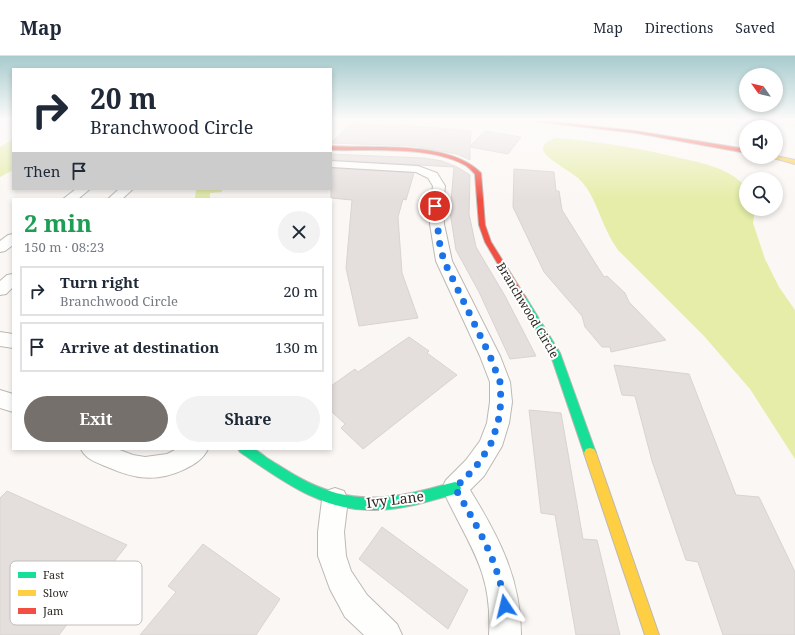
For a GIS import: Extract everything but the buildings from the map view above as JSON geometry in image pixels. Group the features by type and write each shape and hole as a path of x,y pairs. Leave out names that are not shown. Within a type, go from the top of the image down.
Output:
{"street":[{"path":"725,147 739,150"},
{"name":"Branchwood Circle","path":"332,148 441,155 460,160 474,168 478,173 481,216 488,242 555,353 652,635"},
{"path":"783,159 795,162"},
{"path":"332,164 418,170 433,176 439,186 435,206 440,246 450,275 490,356 500,382 501,402 498,423 490,446 475,468 455,488 485,542 496,566 503,593 506,619 505,635"},
{"path":"70,198 82,190"},
{"path":"115,198 127,190"},
{"path":"0,248 12,239"},
{"path":"0,290 12,280"},
{"path":"0,339 12,341"},
{"path":"0,400 12,403"},
{"path":"95,450 124,463 147,468 158,468 173,464 195,450"},
{"name":"Ivy Lane","path":"246,450 290,479 314,492 335,500 351,503 375,504 413,499 455,488"},
{"path":"335,500 331,532 332,556 340,579 356,606 386,635"}],"shaded area":[{"path":"0,147 12,147 12,171 0,177"},
{"path":"543,147 628,147 701,163 730,174 739,180 739,216 754,216 753,223 765,259 779,287 795,310 795,459 750,389 704,336 618,250 608,234 590,193 582,182 548,157"},
{"path":"196,190 222,190 222,192 210,193 210,198 195,198"}],"traffic: fast":[{"path":"522,298 555,353 590,453"},
{"path":"246,450 294,481 321,495 350,503 389,503 455,488"}],"traffic: slow":[{"path":"783,159 795,162"},
{"path":"590,453 652,635"}],"traffic: jam":[{"path":"723,147 739,150"},
{"path":"332,148 418,151 451,157 468,164 478,173 482,225 488,242 522,298"}],"route":[{"path":"435,206 440,246 444,261 490,356 500,382 501,402 498,423 490,446 475,468 455,488 485,542 496,566 505,606"}]}
